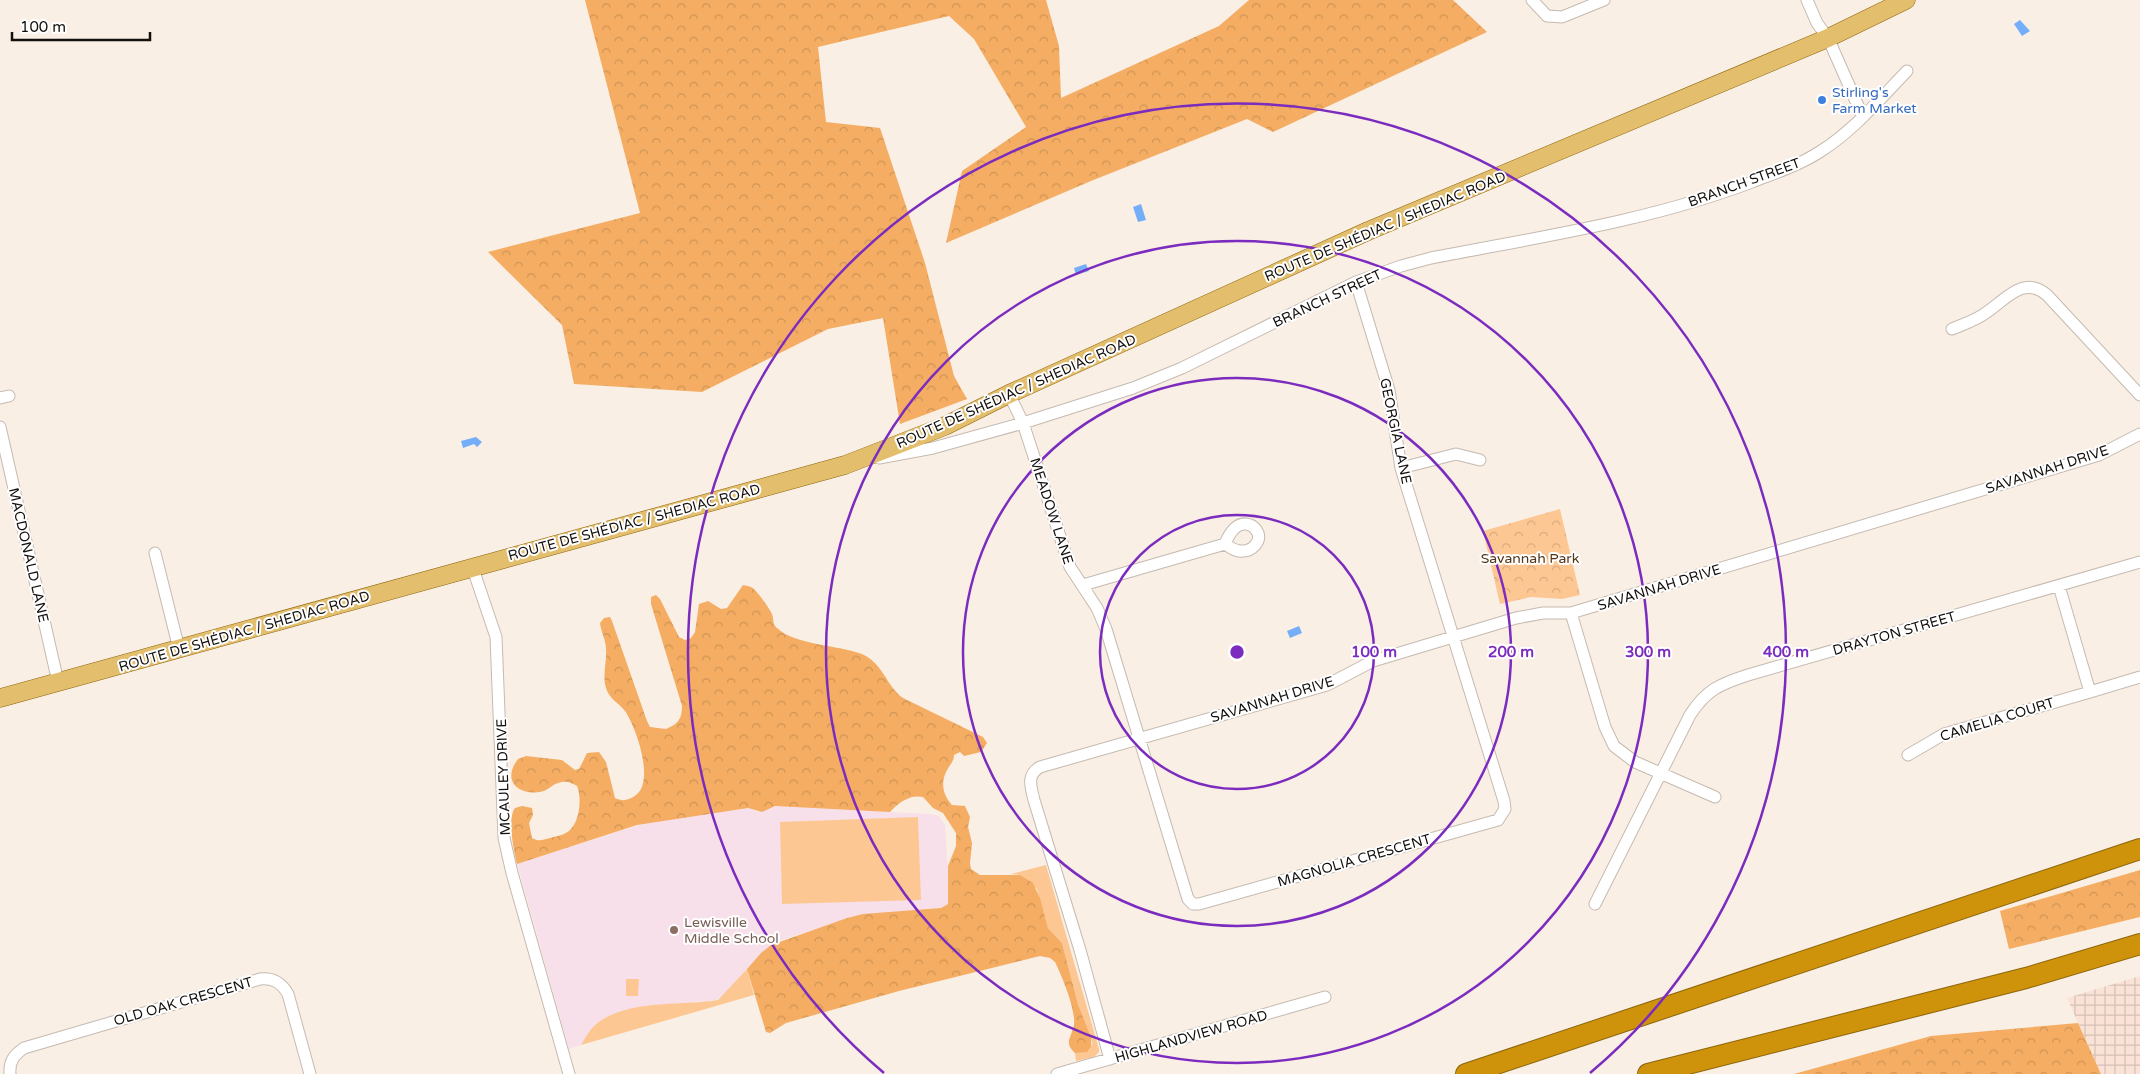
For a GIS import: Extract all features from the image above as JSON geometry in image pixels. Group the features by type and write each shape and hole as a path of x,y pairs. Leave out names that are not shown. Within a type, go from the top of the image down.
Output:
{"highway":[{"path":"1466,1074 2140,849"},
{"path":"1648,1074 2026,978 2140,944"}],"main road":[{"name":"ROUTE DE SHÉDIAC / SHEDIAC ROAD","path":"0,698 472,566 845,465 945,426 1009,394 1368,231 1828,38 1906,0"}],"street":[{"path":"1532,0 1547,16 1562,17 1604,0"},
{"path":"1807,0 1817,23 1828,38 1862,117"},
{"name":"BRANCH STREET","path":"845,465 933,448 1023,423 1133,388 1182,368 1356,282 1400,266 1431,258 1625,220 1714,196 1784,170 1820,152 1847,132 1907,71"},
{"name":"GEORGIA LANE","path":"1356,282 1389,390 1401,468 1452,637"},
{"path":"1952,329 1983,315 2016,290 2024,287 2038,289 2047,295 2140,395"},
{"name":"MEADOW LANE","path":"1009,394 1023,423 1070,567 1097,608 1106,629 1138,738"},
{"name":"MACDONALD LANE","path":"0,427 58,682"},
{"name":"SAVANNAH DRIVE","path":"1110,1059 1080,950 1036,809 1030,779 1034,771 1040,767 1327,685 1373,662 1516,618 1543,613 1571,614 2099,455 2140,434"},
{"path":"1401,468 1456,454 1480,460"},
{"path":"1083,585 1225,544"},
{"path":"155,553 179,649"},
{"name":"DRAYTON STREET","path":"1595,904 1698,703 1709,691 1728,681 2140,562"},
{"name":"MCAULEY DRIVE","path":"472,566 496,637 504,838 513,880 569,1074"},
{"path":"2059,586 2090,692"},
{"path":"1571,614 1611,741 1626,756 1715,798"},
{"name":"MAGNOLIA CRESCENT","path":"1138,738 1188,899 1193,904 1199,904 1498,820 1505,809 1504,801 1452,637"},
{"name":"CAMELIA COURT","path":"1908,755 1944,734 2140,678"},
{"name":"OLD OAK CRESCENT","path":"10,1074 11,1060 16,1053 24,1048 268,978 284,987 288,994 310,1074"},
{"name":"HIGHLANDVIEW ROAD","path":"1058,1074 1325,997"}],"shaded area":[{"name":"Lewisville Middle School","path":"780,806 939,816 945,825 950,902 941,908 855,916 779,941 761,953 725,994 717,1000 650,1006 621,1011 595,1025 581,1045 569,1049 517,864 648,822 748,808 758,812 770,807"},
{"path":"2140,976 2140,1074 2101,1074 2067,998"}],"green space":[{"path":"585,0 1046,0 1059,46 1061,98 1219,26 1249,0 1453,0 1487,32 1273,132 1247,119 1091,181 946,243 962,171 1026,127 974,39 949,16 818,47 826,122 880,128 925,263 954,376 967,399 900,424 883,318 828,329 702,392 574,384 562,325 488,252 640,213"},
{"name":"Savannah Park","path":"1560,509 1580,595 1562,599 1531,597 1500,604 1483,531"},
{"path":"743,585 751,587 756,591 771,611 775,626 785,634 805,641 862,654 875,663 897,693 903,698 983,737 987,743 981,752 964,756 960,752 954,755 943,784 946,797 952,805 965,806 970,817 968,827 972,843 971,869 980,875 1020,875 1033,883 1040,898 1048,928 1062,943 1078,1004 1091,1037 1091,1047 1087,1052 1075,1053 1071,1049 1069,1039 1074,1019 1068,993 1055,962 1050,958 1040,956 899,991 786,1023 770,1033 766,1032 747,969 771,945 863,914 941,908 948,904 948,866 956,846 956,833 943,813 933,808 923,797 918,796 905,800 890,812 775,806 762,812 748,808 637,825 517,864 511,827 515,808 522,806 532,808 533,815 529,823 532,838 541,840 565,834 569,831 576,822 580,803 577,786 568,782 553,785 540,792 525,791 519,788 514,784 511,773 518,759 526,756 562,760 575,770 579,769 587,753 599,752 606,762 615,798 621,800 628,799 636,795 641,788 644,778 644,766 634,729 625,711 607,692 605,683 606,646 600,623 604,618 610,617 612,621 650,727 666,729 679,721 682,706 651,604 651,597 656,595 660,599 679,637 685,640 691,638 695,632 699,604 708,601 721,609 727,608"},
{"path":"918,817 921,900 782,904 780,822"},
{"path":"1046,865 1099,1049 1099,1052 1094,1057 1076,1061 1075,1053 1089,1050 1092,1044 1078,1004 1062,943 1048,928 1037,889 1020,875 1011,874"},
{"path":"2140,870 2140,917 2009,949 2000,911"},
{"path":"747,969 754,995 581,1045 594,1026 606,1017 620,1011 653,1005 718,1000"},
{"path":"626,979 639,979 638,996 626,996"},
{"path":"2078,1023 2101,1074 1794,1074 1931,1036"}],"water":[{"path":"2020,20 2030,31 2022,36 2014,24"},
{"path":"1141,204 1146,220 1138,222 1133,207"},
{"path":"1086,264 1089,271 1076,275 1074,268"},
{"path":"476,437 482,442 477,447 474,444 463,448 461,441"},
{"path":"1299,626 1302,633 1290,638 1287,631"}],"place":[{"name":"Stirling's Farm Market","path":"1822,100"},
{"name":"Lewisville Middle School","path":"674,930"}]}
